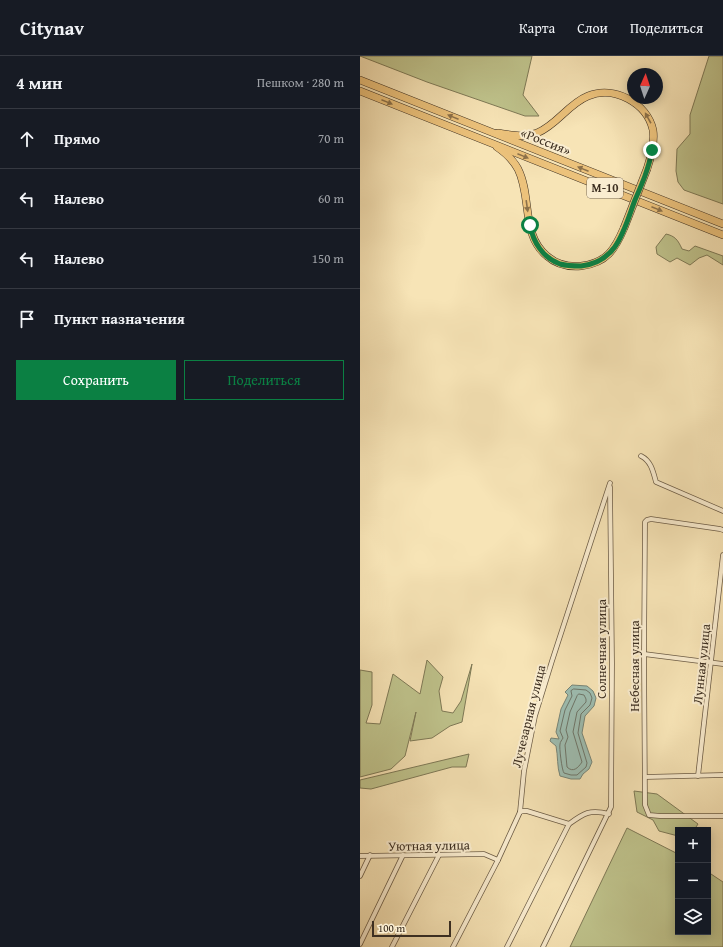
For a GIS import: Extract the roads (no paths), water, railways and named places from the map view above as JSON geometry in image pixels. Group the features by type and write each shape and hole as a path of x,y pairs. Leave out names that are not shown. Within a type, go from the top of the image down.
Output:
{"main road":[{"name":"«Россия»","path":"360,80 723,224"},
{"name":"«Россия»","path":"360,91 723,235"},
{"path":"486,141 505,152 518,169 523,184 534,240 542,252 559,264 571,266 594,264 612,252 624,228 647,169 653,144 653,130 651,123 641,108 628,98 616,94 604,93 590,95 569,108 550,126 530,135 513,136 490,131"}],"street":[{"path":"640,456 646,459 649,463 656,482 723,511"},
{"name":"Лучезарная улица","path":"453,947 498,860 520,812 524,771 535,716 610,483"},
{"name":"Солнечная улица","path":"609,814 611,807 610,483"},
{"name":"Небесная улица","path":"723,530 651,519 647,520 645,527 644,654 645,777 646,805 649,815 723,816"},
{"name":"Лунная улица","path":"698,776 712,663 723,555"},
{"path":"644,654 723,664"},
{"path":"645,777 723,775"},
{"path":"520,812 528,811 569,824"},
{"path":"507,947 569,824 590,811 609,814 543,947"},
{"name":"Уютная улица","path":"360,856 484,854 498,860"},
{"path":"360,944 403,855"},
{"path":"392,947 439,855"},
{"path":"360,876 370,856"}],"water":[{"path":"572,685 587,686 593,691 596,698 594,706 585,716 582,733 592,762 589,769 580,779 571,779 560,776 556,746 550,741 551,738 559,739 556,732 561,709 568,695 565,692"}]}
